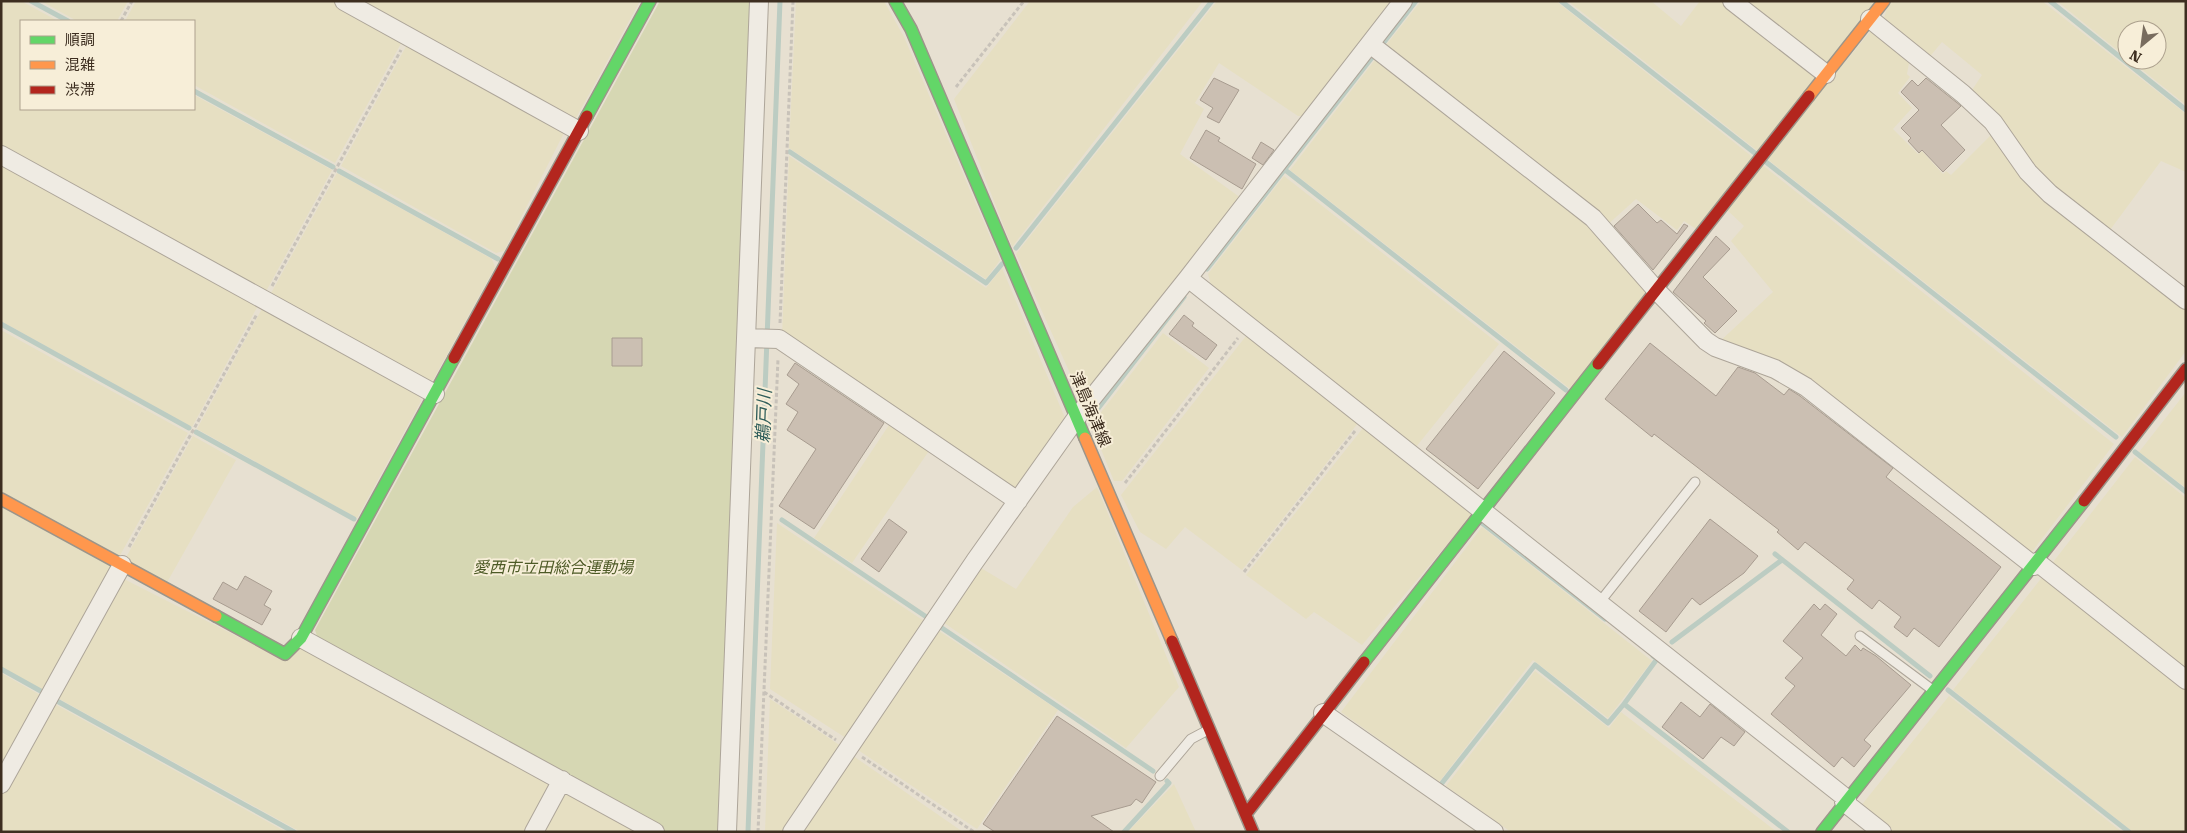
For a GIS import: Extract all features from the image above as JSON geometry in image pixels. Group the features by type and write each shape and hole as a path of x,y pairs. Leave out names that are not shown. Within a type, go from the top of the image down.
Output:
{"street":[{"path":"344,1 579,131"},
{"path":"1,499 285,654 301,638 650,1"},
{"path":"727,832 749,338 759,1"},
{"name":"津島海津線","path":"895,1 911,29 1253,832"},
{"path":"792,832 975,561 1077,417 1188,278 1403,1"},
{"path":"1732,1 1826,74"},
{"path":"1246,814 1482,510 1884,1"},
{"path":"1870,20 1963,94 1993,122 2028,172 2050,194 2186,300"},
{"path":"1370,44 1593,218 1656,291 1706,341 1714,347 1775,369 1806,388 2186,680"},
{"path":"1,155 435,394"},
{"path":"1188,278 1846,800 1882,832"},
{"path":"749,338 777,339 1018,501"},
{"path":"1822,832 2035,564 2186,369"},
{"path":"1,784 122,565"},
{"path":"301,638 655,832"},
{"path":"1323,713 1494,832"},
{"path":"534,832 562,780"}],"lane":[{"path":"1599,603 1694,482"},
{"path":"1860,636 1934,690"},
{"path":"1160,776 1191,738 1208,730"}],"path":[{"path":"122,20 132,1"},
{"path":"758,832 777,339 793,1"},
{"path":"943,104 1024,1"},
{"path":"1112,500 1248,325"},
{"path":"1244,572 1365,418"},
{"path":"764,692 974,832"}],"shaded area":[{"path":"1,1 21,1 56,20 20,20 20,110 195,110 195,96 332,170 264,295 1,149"},
{"path":"41,1 128,1 118,20 75,20"},
{"path":"136,1 337,1 404,38 335,163 195,86 195,20 126,20"},
{"path":"356,1 640,1 576,118 569,119"},
{"path":"796,1 884,1 904,37 1000,260 986,279 789,148"},
{"path":"1030,1 1203,1 1012,247 954,99"},
{"path":"1217,1 1394,1 1307,116 1298,116 1219,63 1195,103 1204,109 1180,154 1241,198 1091,389 1079,393 1016,254"},
{"path":"1421,1 1556,1 1755,159 1699,231 1684,221 1677,230 1636,199 1605,227 1383,49"},
{"path":"1568,1 1651,1 1681,26 1700,1 1724,1 1819,74 1759,152"},
{"path":"1738,1 1877,1 1824,67"},
{"path":"1889,1 2042,1 2117,60 2117,70 2130,70 2186,114 2186,172 2161,161 2107,234 2054,192 1970,93 1982,75 1942,42 1927,60 1882,25"},
{"path":"2057,1 2186,1 2186,105 2142,70 2167,70 2167,20 2117,20 2117,50"},
{"path":"1874,27 1910,57 1907,74 1910,77 1898,93 1912,108 1893,129 1918,154 1922,151 1943,174 1946,171 1951,175 1996,130 2024,174 2186,306 2186,351 2122,437 1766,158"},
{"path":"409,41 567,127 504,251 496,253 341,166"},
{"path":"1378,56 1590,222 1650,287 1573,391 1290,170"},
{"path":"789,156 986,288 1002,268 1065,418 1017,489 1011,489 782,337"},
{"path":"1,161 260,302 192,427 1,321"},
{"path":"1761,164 2114,444 2028,557 1809,386 1717,344 1773,292 1731,241 1744,226 1725,208"},
{"path":"337,173 492,259 495,267 433,380 420,381 269,297"},
{"path":"1284,176 1499,344 1416,447 1211,285 1208,274"},
{"path":"264,305 416,389 421,401 357,518 197,429"},
{"path":"1,330 188,433 118,559 1,495"},
{"path":"1163,333 1209,368 1122,481 1114,481 1091,425"},
{"path":"1246,336 1358,423 1242,570 1185,527 1166,549 1140,532 1121,495"},
{"path":"2186,392 2186,488 2139,452"},
{"path":"893,419 933,445 852,563 814,538"},
{"path":"1363,428 1472,515 1362,645 1314,612 1306,619 1246,575"},
{"path":"193,436 236,460 165,586 123,563"},
{"path":"2135,457 2186,498 2186,675 2050,566"},
{"path":"1097,487 1179,687 1126,748 940,620 976,565 1016,589 1073,507"},
{"path":"1,505 113,566 47,692 1,667"},
{"path":"777,523 927,623 849,740 770,689"},
{"path":"1482,527 1652,661 1608,718 1533,660 1439,782 1341,712"},
{"path":"2043,576 2186,689 2186,832 2133,832 1953,690"},
{"path":"120,577 272,654 304,646 553,782 529,832 301,832 54,696"},
{"path":"933,627 1058,710 977,829 858,750 856,744"},
{"path":"1535,671 1609,728 1621,712 1777,832 1511,832 1446,786"},
{"path":"1,673 42,696 1,770"},
{"path":"1949,696 2122,832 1891,832 1860,807"},
{"path":"770,699 844,748 788,832 765,832"},
{"path":"51,702 286,832 1,832 1,792"},
{"path":"849,753 963,832 798,832"},
{"path":"1174,784 1196,832 1128,832"},
{"path":"567,789 644,832 540,832 562,792"}],"green space":[{"name":"愛西市立田総合運動場","path":"660,1 753,1 722,832 665,832 318,639 315,630"}],"building":[{"path":"1214,78 1239,90 1219,123 1207,117 1213,108 1200,100"},
{"path":"1926,78 1961,106 1941,125 1965,150 1943,172 1922,150 1919,153 1908,141 1911,138 1901,128 1919,110 1901,92 1912,80 1918,86"},
{"path":"1206,130 1220,138 1218,141 1256,164 1242,189 1190,158"},
{"path":"1261,142 1274,150 1263,165 1252,158"},
{"path":"1638,204 1657,223 1661,220 1677,234 1684,224 1688,226 1653,270 1614,226"},
{"path":"1716,236 1730,249 1703,277 1737,311 1715,333 1704,323 1706,321 1673,292"},
{"path":"1184,315 1194,323 1192,326 1217,345 1206,360 1169,334"},
{"path":"612,338 642,338 642,366 612,366"},
{"path":"1650,343 1716,396 1738,367 1755,373 1784,395 1789,389 1800,396 1893,468 1886,477 2001,567 1939,647 1914,628 1907,637 1894,627 1901,617 1879,600 1872,609 1847,589 1854,580 1805,542 1798,550 1777,532 1779,530 1654,434 1652,437 1605,399"},
{"path":"1504,351 1555,393 1478,489 1426,449"},
{"path":"795,363 884,423 814,529 779,506 816,449 787,430 798,412 786,404 799,384 787,375"},
{"path":"889,519 907,532 879,572 861,559"},
{"path":"1710,519 1758,556 1744,573 1700,605 1692,598 1666,632 1639,611"},
{"path":"245,576 272,591 264,605 271,609 262,625 213,599 223,582 237,590"},
{"path":"1814,604 1820,610 1825,604 1837,614 1821,635 1846,656 1855,645 1861,651 1863,648 1876,656 1911,685 1864,740 1871,746 1854,767 1842,757 1834,767 1771,714 1795,686 1785,678 1803,658 1783,641"},
{"path":"1681,702 1700,717 1710,704 1745,732 1734,746 1721,737 1703,759 1662,727"},
{"path":"1057,716 1156,782 1142,803 1136,799 1131,805 1091,816 1114,832 995,832 983,824"}],"waterway":[{"path":"31,1 66,20"},
{"name":"鵜戸川","path":"748,832 780,1"},
{"path":"1016,248 1212,1"},
{"path":"1381,46 1416,1"},
{"path":"1561,1 1756,154"},
{"path":"2050,1 2186,110"},
{"path":"1207,269 1374,55"},
{"path":"195,92 333,167"},
{"path":"790,152 986,283 1002,264"},
{"path":"1766,162 2116,437"},
{"path":"1284,169 1566,390"},
{"path":"339,171 498,259"},
{"path":"1093,415 1184,297"},
{"path":"1,324 189,428"},
{"path":"196,432 354,519"},
{"path":"2135,452 2186,492"},
{"path":"782,520 928,618"},
{"path":"1482,523 1605,619"},
{"path":"1775,554 1930,676"},
{"path":"1672,642 1782,560"},
{"path":"939,626 1153,771"},
{"path":"1624,704 1657,659 1653,656"},
{"path":"1442,783 1535,665 1608,723 1624,704 1788,832"},
{"path":"1,669 46,694 45,696"},
{"path":"1948,690 2129,832"},
{"path":"57,701 294,832"},
{"path":"1124,832 1169,783 1167,781"}],"traffic: fast":[{"path":"587,116 650,1"},
{"path":"895,1 911,29 1085,438"},
{"path":"216,616 285,654 301,638 454,358"},
{"path":"1364,662 1598,364"},
{"path":"1822,832 2084,501"}],"traffic: slow":[{"path":"1809,96 1884,1"},
{"path":"1085,438 1172,641"},
{"path":"1,499 216,616"}],"traffic: jam":[{"path":"1598,364 1809,96"},
{"path":"454,358 587,116"},
{"path":"2084,501 2186,369"},
{"path":"1172,641 1253,832"},
{"path":"1246,814 1364,662"}]}
